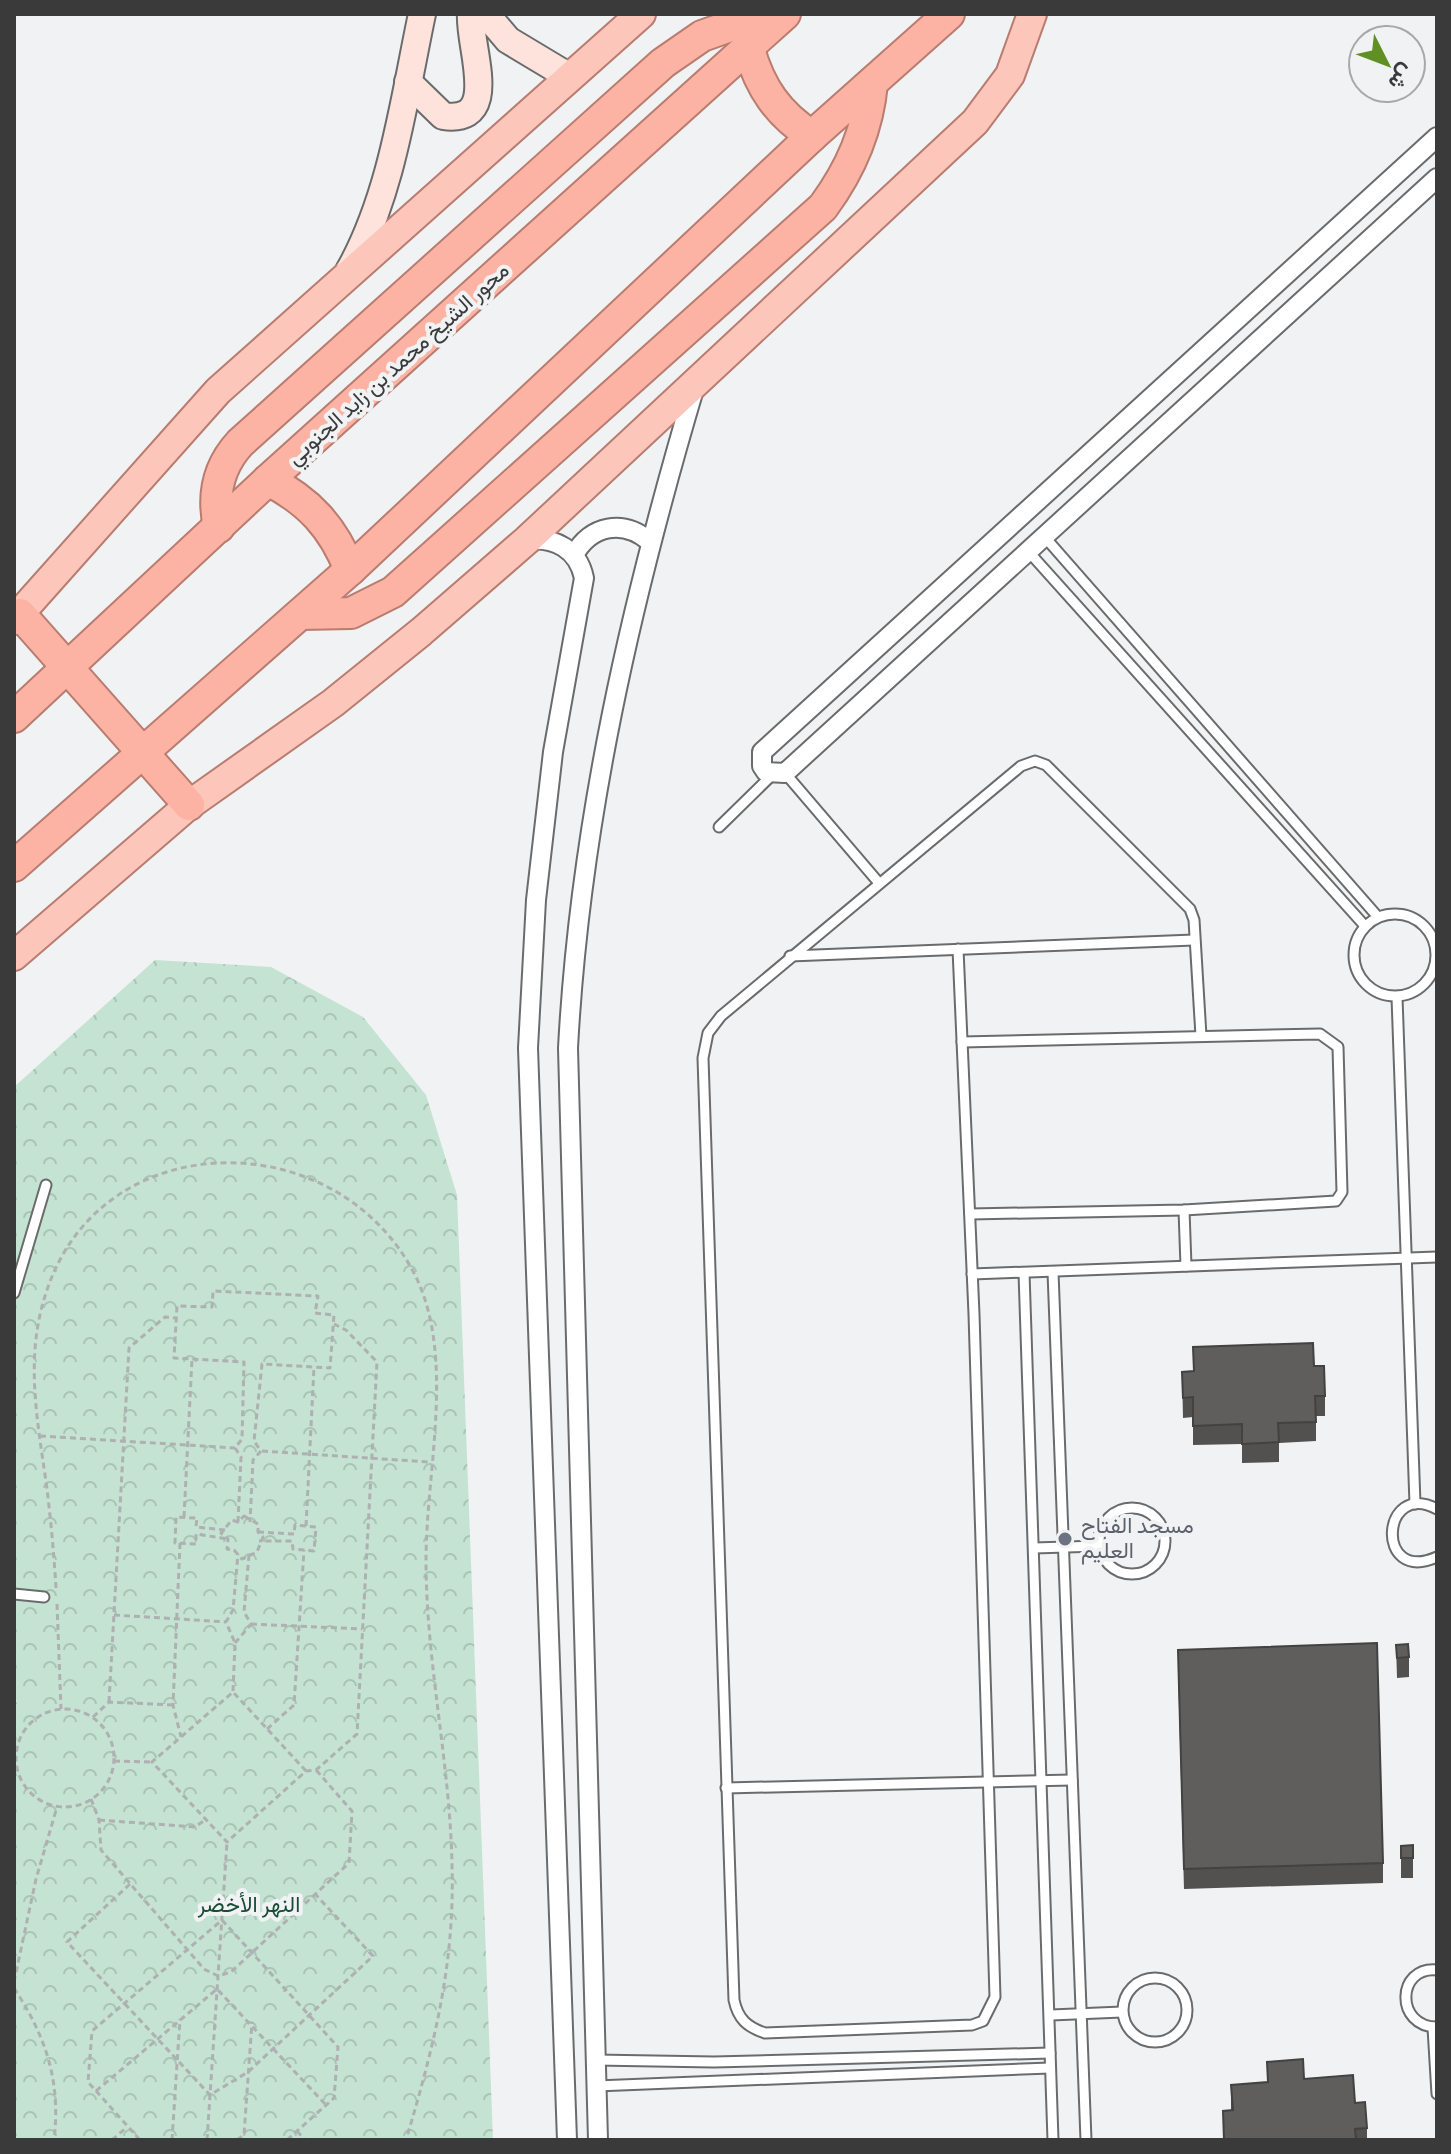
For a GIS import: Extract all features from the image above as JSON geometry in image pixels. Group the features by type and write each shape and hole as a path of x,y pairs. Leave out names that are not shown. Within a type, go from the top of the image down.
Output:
{"highway":[{"path":"219,527 215,512 217,483 226,461 240,443 663,63 702,36 764,14"},
{"name":"محور الشيخ محمد بن زايد الجنوبي","path":"14,717 69,669 268,480 785,14"},
{"path":"14,866 350,570 812,136 949,14"},
{"path":"749,49 764,91 794,124 812,136"},
{"path":"301,614 351,613 393,592 823,207 850,166 860,144 872,83"},
{"path":"268,480 291,492 328,525 350,570"},
{"path":"17,617 69,669 189,805"}],"main road":[{"path":"346,276 373,221 422,14"},
{"path":"408,82 443,116 459,117 473,108 480,86 471,43 471,14"},
{"path":"486,14 508,40 568,76"},
{"path":"17,617 218,391 641,14"},
{"path":"14,956 189,805 333,703 527,540 695,386 975,122 1010,75 1032,14"}],"street":[{"path":"1437,137 762,752 762,766 778,774 1437,178"},
{"path":"1241,315 1260,338"},
{"path":"598,2140 568,1048 572,974 593,820 624,645 649,541 695,386"},
{"path":"574,555 587,537 608,527 630,529 649,541"},
{"path":"527,540 553,541 574,555 584,578 551,767 536,900 528,1048 567,2140"}],"lane":[{"path":"1043,535 1378,917"},
{"path":"1027,549 1365,926"},
{"path":"958,949 970,1214 995,1997 983,2021 972,2025 765,2033 748,2027 736,2013 734,2000 703,1058 708,1033 721,1016 790,956 1021,766 1035,761 1046,765 1181,897 1194,920 1201,1036"},
{"path":"719,827 778,774 879,883"},
{"path":"1396,913 1413,917 1427,929 1436,944 1436,963 1428,980 1414,992 1397,997 1377,993 1362,981 1354,963 1355,943 1365,926 1378,917 1396,913"},
{"path":"790,956 1194,940"},
{"path":"1397,997 1415,1504"},
{"path":"962,1042 1320,1034 1338,1047 1342,1192 1336,1201 1326,1204 1184,1210 970,1214"},
{"path":"14,1293 46,1185"},
{"path":"1184,1210 1186,1266"},
{"path":"972,1274 1437,1257"},
{"path":"1053,1272 1086,2140"},
{"path":"1024,1273 1053,2140"},
{"path":"1437,1509 1415,1504 1394,1519 1391,1532 1393,1545 1401,1556 1413,1562 1437,1557"},
{"path":"1125,1509 1143,1509 1157,1519 1165,1534 1165,1549 1158,1562 1147,1571 1133,1574 1117,1571 1105,1561 1099,1546 1101,1530 1110,1517 1125,1509"},
{"path":"1034,1548 1099,1546"},
{"path":"14,1594 44,1597"},
{"path":"726,1788 1072,1780"},
{"path":"1437,1970 1429,1969 1415,1976 1406,1987 1405,2001 1409,2015 1420,2024 1435,2027 1437,2094"},
{"path":"1150,1977 1167,1979 1180,1989 1187,2005 1186,2019 1179,2031 1167,2040 1153,2042 1138,2038 1127,2027 1122,2012 1125,1996 1134,1984 1150,1977"},
{"path":"1051,2015 1122,2012"},
{"path":"595,2060 714,2062 1050,2053"},
{"path":"596,2086 1050,2068"}],"path":[{"path":"61,1709 56,1585 33,1379 37,1326 54,1271 75,1236 103,1206 159,1175 206,1163 254,1163 301,1174 353,1202 385,1232 413,1272 431,1317 437,1360 429,1462 427,1606 434,1698 448,1798 452,1905 439,2028 406,2140"},
{"path":"235,1448 242,1439 244,1362 174,1358 177,1306 212,1307 213,1291 318,1296 315,1313 334,1315 330,1368 262,1364 254,1441 261,1451"},
{"path":"93,1717 109,1702 129,1348 165,1317 176,1318"},
{"path":"187,2140 205,2140 227,1842 306,1771 316,1770 357,1734 377,1362 346,1330 334,1324"},
{"path":"184,1517 192,1359"},
{"path":"306,1526 314,1367"},
{"path":"40,1436 235,1448"},
{"path":"235,1448 241,1457 238,1522"},
{"path":"261,1451 429,1462"},
{"path":"250,1522 253,1460 261,1451"},
{"path":"228,1539 227,1549 242,1559 249,1553 257,1552 263,1537 258,1532 258,1524 244,1516 238,1522"},
{"path":"225,1530 196,1527 197,1518 176,1517 175,1543 196,1544 196,1534 228,1539"},
{"path":"228,1539 221,1533 232,1520 238,1522"},
{"path":"258,1532 294,1534 295,1525 316,1527 314,1551 293,1549 292,1541 259,1541"},
{"path":"180,1543 173,1705 181,1737"},
{"path":"267,1729 294,1705 304,1550"},
{"path":"249,1553 244,1612 251,1624"},
{"path":"226,1622 233,1610 238,1554"},
{"path":"114,1615 226,1622"},
{"path":"226,1622 235,1643 233,1692 306,1771"},
{"path":"251,1624 362,1629"},
{"path":"235,1643 251,1624"},
{"path":"114,1761 152,1762 233,1692"},
{"path":"109,1702 173,1705"},
{"path":"61,1709 93,1717 107,1732 114,1761 107,1783 91,1799 69,1807 57,1806 35,1796 15,1765 17,1741 40,1716 61,1709"},
{"path":"152,1762 227,1842"},
{"path":"91,1799 99,1820 101,1850 204,1969 218,1976 231,1972 349,1863 352,1811 316,1770"},
{"path":"14,1982 32,1894 57,1806"},
{"path":"99,1820 195,1827 206,1819"},
{"path":"130,1884 67,1942 210,2095"},
{"path":"210,2095 248,2072 373,1956 315,1894"},
{"path":"140,2140 88,2082 92,2031 222,1920"},
{"path":"222,1920 338,2047 334,2098 287,2140"},
{"path":"14,1988 40,2031 52,2065 57,2102 54,2140"},
{"path":"96,2091 155,2038 217,1989"},
{"path":"217,1989 252,2022 326,2105"},
{"path":"172,2140 180,2019"},
{"path":"237,2140 244,2135 252,2022"},
{"path":"112,2140 128,2126"},
{"path":"297,2131 305,2140"}],"green space":[{"name":"النهر الأخضر","path":"155,960 271,967 363,1017 426,1095 457,1195 493,2140 14,2140 14,1705 17,1701 14,1697 14,1087"}],"building":[{"path":"1313,1343 1314,1366 1324,1366 1325,1396 1315,1396 1316,1422 1278,1423 1279,1442 1242,1444 1242,1424 1193,1426 1193,1397 1183,1398 1182,1372 1194,1371 1193,1347"},
{"path":"1377,1643 1383,1863 1184,1869 1178,1650"},
{"path":"1408,1644 1409,1657 1397,1658 1396,1645"},
{"path":"1413,1845 1413,1858 1401,1858 1401,1846"},
{"path":"1303,2059 1304,2079 1353,2075 1355,2103 1365,2102 1367,2128 1355,2129 1356,2140 1224,2140 1223,2111 1233,2110 1231,2085 1268,2082 1267,2062"}],"place":[{"name":"مسجد الفتاح العليم","path":"1065,1539"}]}
